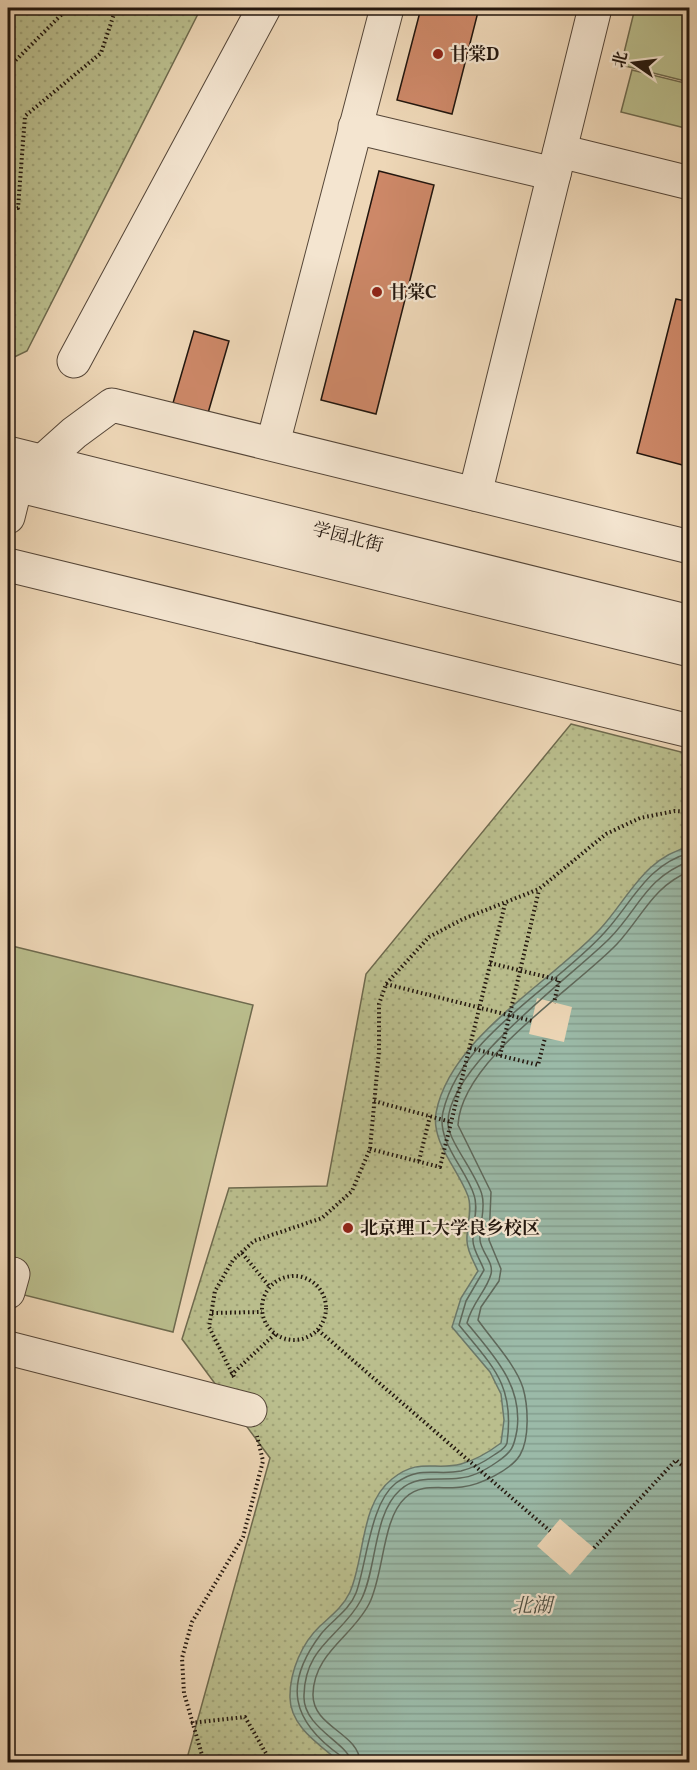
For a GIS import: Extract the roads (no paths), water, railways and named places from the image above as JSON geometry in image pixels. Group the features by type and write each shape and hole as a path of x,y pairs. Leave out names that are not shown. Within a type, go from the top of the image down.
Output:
{"street":[{"path":"74,361 264,8"},
{"path":"273,443 387,8"},
{"path":"475,494 595,8"},
{"path":"355,127 557,163 690,183"},
{"path":"8,517 12,484 112,405 690,547"},
{"name":"学园北街","path":"8,453 690,622"},
{"name":"学园北街","path":"12,484 690,650"},
{"path":"8,565 690,731"},
{"path":"8,1348 250,1410"}],"water":[{"name":"北湖","path":"689,847 689,1762 340,1762 315,1742 300,1726 291,1707 292,1677 298,1658 308,1641 340,1607 350,1592 374,1502 392,1479 402,1472 419,1466 461,1464 501,1443 504,1420 501,1394 490,1372 452,1327 461,1298 478,1271 467,1245 470,1207 468,1196 437,1134 436,1113 445,1085 481,1035 601,928 649,869 674,852"}],"place":[{"name":"甘棠D","path":"438,54"},
{"name":"甘棠C","path":"377,292"},
{"name":"北京理工大学良乡校区","path":"348,1228"}]}
